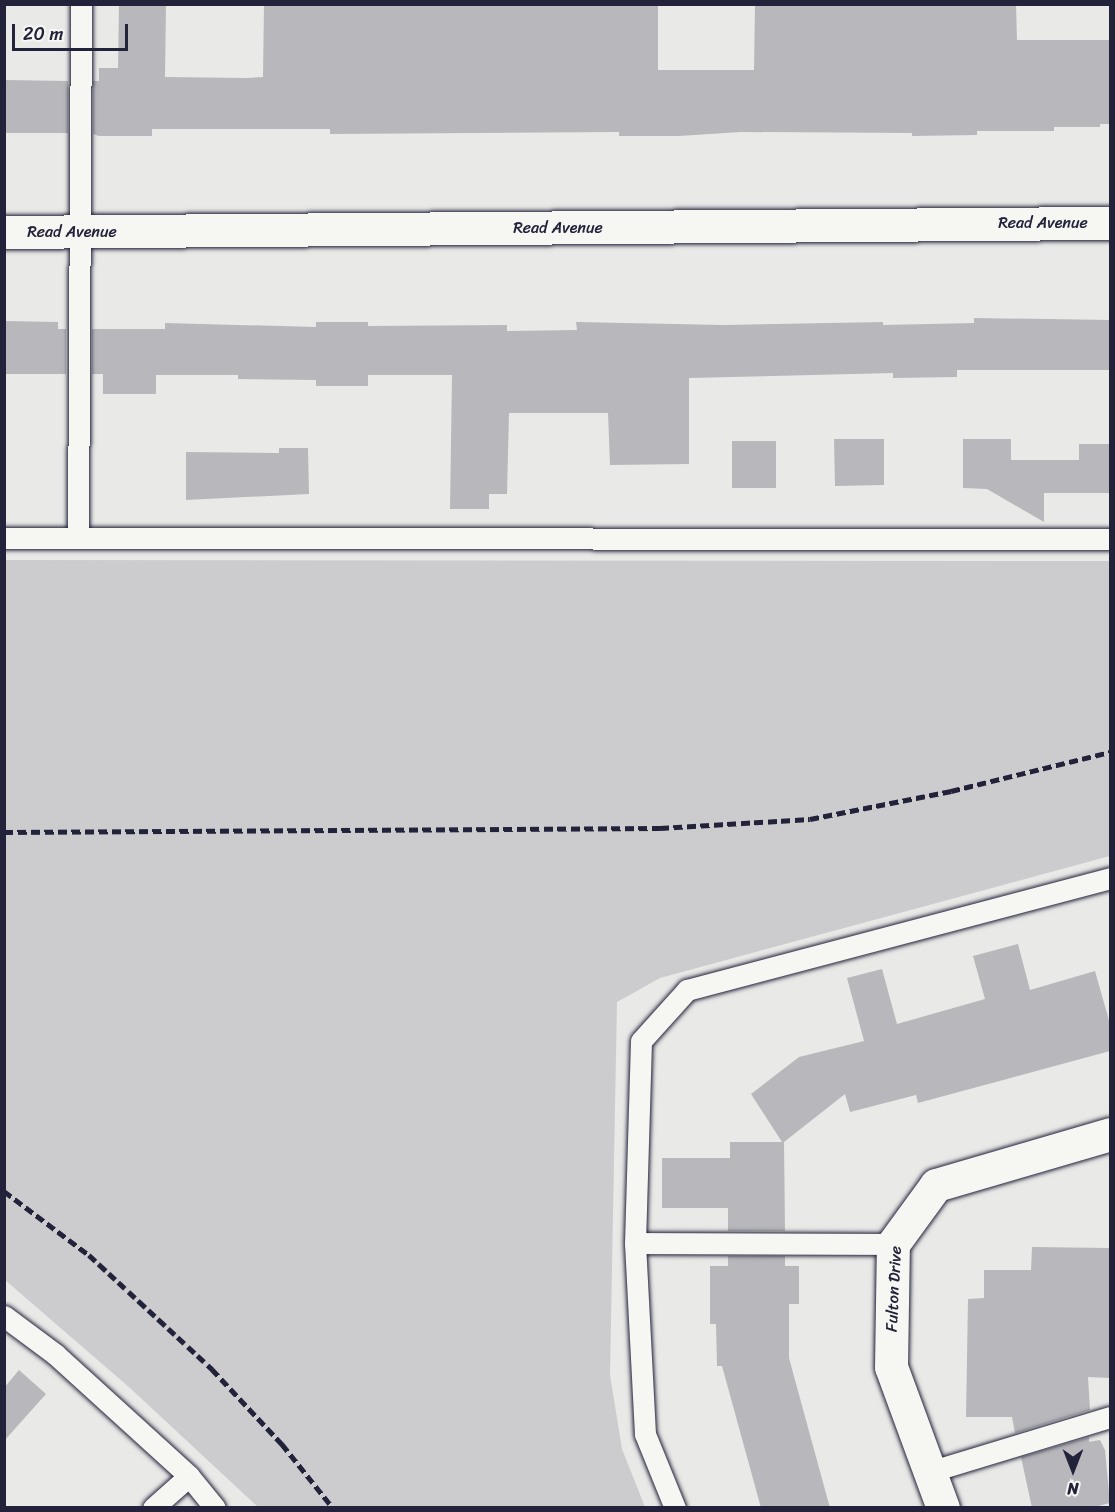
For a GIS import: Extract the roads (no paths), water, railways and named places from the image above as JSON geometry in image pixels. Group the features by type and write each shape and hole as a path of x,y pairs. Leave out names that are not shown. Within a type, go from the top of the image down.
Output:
{"street":[{"name":"Read Avenue","path":"4,232 1110,223"},
{"name":"Fulton Drive","path":"943,1508 891,1367 893,1244 936,1185 1110,1134"}],"lane":[{"path":"78,538 81,4"},
{"path":"4,538 1110,539"},
{"path":"675,1508 645,1434 634,1243 641,1041 687,990 1110,878"},
{"path":"634,1243 893,1244"},
{"path":"4,1316 56,1354 189,1476 215,1508"},
{"path":"929,1472 1110,1417"},
{"path":"153,1508 189,1476"}],"railway":[{"path":"4,832 660,828 810,819 951,791 1110,752"},
{"path":"4,1191 89,1255 212,1369 282,1444 333,1508"}]}
